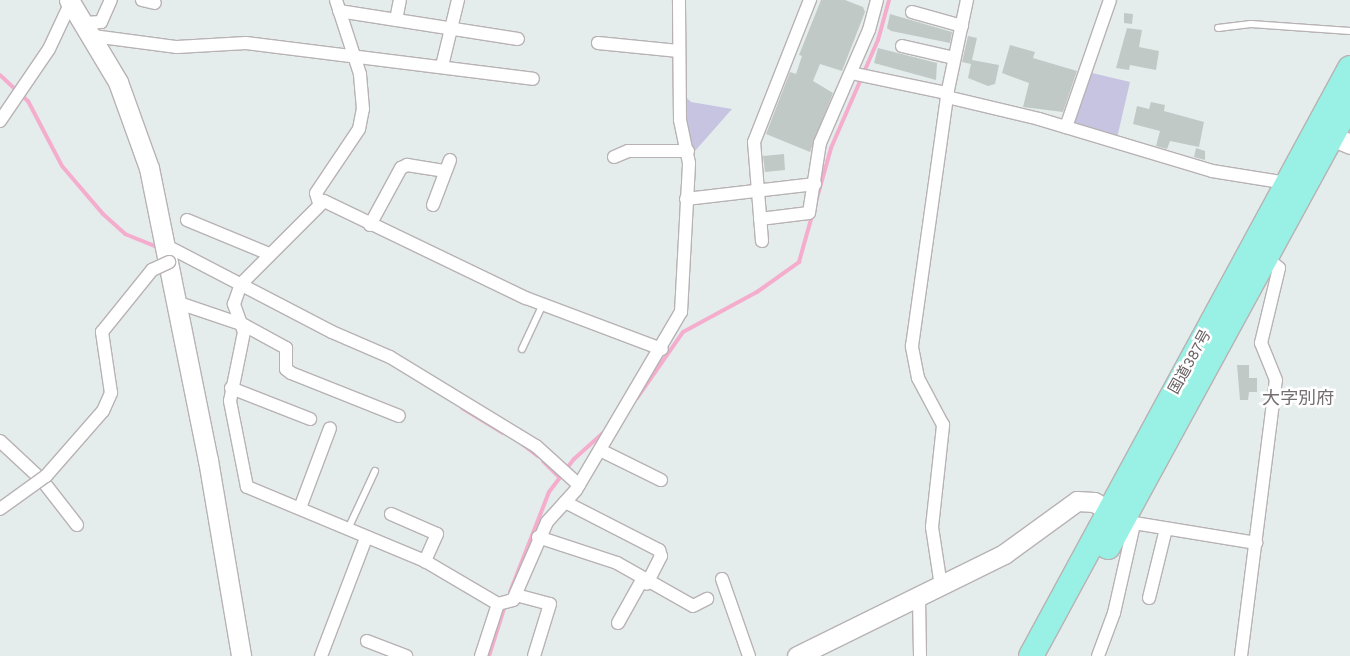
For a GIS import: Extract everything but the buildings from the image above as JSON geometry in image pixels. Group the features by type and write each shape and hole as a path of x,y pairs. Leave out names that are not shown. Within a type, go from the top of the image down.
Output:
{"highway":[{"name":"国道387号","path":"1031,656 1122,518 1287,183 1333,137 1350,68"},
{"name":"国道387号","path":"1049,656 1122,518 1350,104"}],"street":[{"path":"88,30 101,22 111,0"},
{"path":"142,0 155,3"},
{"path":"396,20 400,0"},
{"path":"442,66 458,0"},
{"path":"516,595 538,538 579,485 662,349 683,304 688,151 680,120 679,0"},
{"path":"762,241 756,191 754,142 810,0"},
{"path":"760,219 809,213 820,143 850,73 877,0"},
{"path":"941,586 932,527 943,423 918,378 912,354 947,95 967,0"},
{"path":"1066,127 1110,0"},
{"path":"70,1 88,30 137,129 167,256 241,656"},
{"path":"0,121 49,49 70,1"},
{"path":"337,5 396,20 518,40"},
{"path":"319,203 318,189 361,124 363,89 337,5"},
{"path":"912,12 962,26"},
{"path":"88,30 177,47 246,43 442,66 533,79"},
{"path":"598,43 679,51"},
{"path":"902,46 954,58"},
{"path":"850,73 947,95 1066,127 1212,171 1287,183"},
{"path":"614,156 628,151 688,151"},
{"path":"370,225 401,168 407,164 448,166 433,205"},
{"path":"686,199 815,184"},
{"path":"498,604 425,561 366,538 300,508 259,496 247,487 234,433 230,388 244,325 239,289 269,254 319,203 327,202 370,225 543,304 662,349"},
{"path":"187,220 269,254"},
{"path":"167,256 390,357 536,446 579,485"},
{"path":"0,509 42,480 109,400 101,346 106,325 152,270 167,256"},
{"path":"1241,656 1276,380 1261,343 1279,268 1266,257"},
{"path":"176,302 244,325 288,349 287,371 399,416"},
{"path":"230,388 310,419"},
{"path":"300,508 330,428"},
{"path":"0,441 42,480 77,524"},
{"path":"600,450 661,480"},
{"path":"798,656 919,598 1014,548 1077,501 1094,502 1122,518 1166,529 1256,543"},
{"path":"564,502 659,550 661,556 618,623"},
{"path":"391,514 437,534 425,561"},
{"path":"1098,656 1114,613 1122,518"},
{"path":"1149,598 1166,529"},
{"path":"321,656 366,538"},
{"path":"538,538 617,563 644,582 693,606 707,599"},
{"path":"722,579 749,656"},
{"path":"481,656 498,604 516,595 550,604 534,656"},
{"path":"919,598 920,656"},
{"path":"368,641 406,656"}],"lane":[{"path":"1218,28 1251,24 1350,31"},
{"path":"522,348 543,304"},
{"path":"348,529 375,471"}],"shaded area":[{"path":"1088,72 1130,82 1117,138 1074,123"},
{"path":"683,94 691,102 732,109 695,151 689,143"}],"waterway":[{"path":"637,398 683,332 757,292 799,262 831,148 878,40 889,0"},
{"path":"0,75 28,101 62,166 103,214 125,234 158,247"},
{"path":"462,408 503,433"},
{"path":"510,592 549,492 574,459 603,433"},
{"path":"522,444 538,456"},
{"path":"543,461 559,477"},
{"path":"489,656 505,606"}],"district":[{"name":"大字別府","path":"1298,398"}]}
